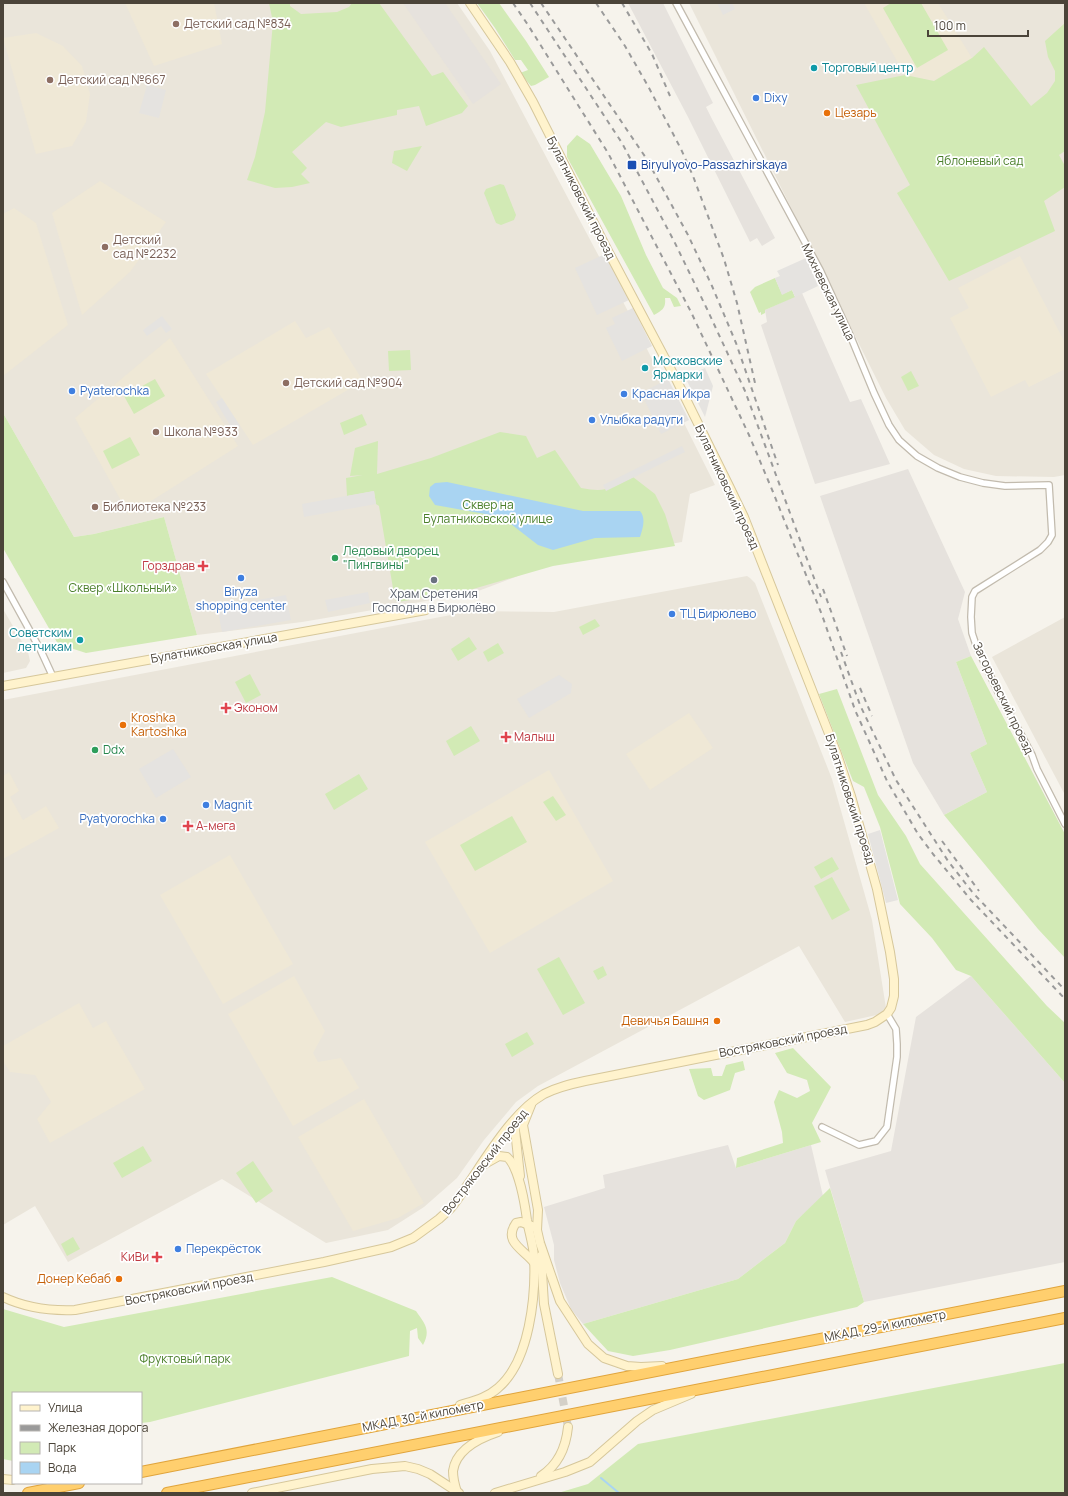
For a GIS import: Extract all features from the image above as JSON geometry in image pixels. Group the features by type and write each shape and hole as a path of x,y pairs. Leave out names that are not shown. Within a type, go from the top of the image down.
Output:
{"highway":[{"name":"МКАД, 29-й километр","path":"704,1362 1065,1292"},
{"path":"167,1493 1065,1318"},
{"name":"МКАД, 30-й километр","path":"142,1472 704,1362"},
{"path":"28,1493 74,1484"}],"street":[{"name":"Булатниковский проезд","path":"470,3 510,62 533,102 606,249 677,381 730,488 746,525 829,732 860,825 883,913 894,979 894,996 891,1008 887,1014"},
{"name":"Михневская улица","path":"676,3 820,270 850,335 874,393 898,440 917,456 938,468 960,477 983,483 1005,486 1048,485"},
{"name":"Загорьевский проезд","path":"1048,485 1052,534 1048,542 1040,550 975,591 972,597 971,617 972,633 976,645 997,690 1032,755 1037,769 1065,824"},
{"path":"3,582 42,651 53,677"},
{"name":"Булатниковская улица","path":"3,686 426,610"},
{"path":"822,1127 860,1144 876,1140 887,1127 897,1057 897,1037 892,1022 887,1014"},
{"name":"Востряковский проезд","path":"3,1297 24,1305 56,1310 76,1310 310,1265 391,1247 413,1238 451,1208 461,1196 462,1191 479,1168 513,1128 516,1119 532,1103 544,1094 568,1085 677,1062 855,1028 875,1022 887,1014"},
{"path":"532,1103 523,1126 538,1210 537,1230 540,1243 560,1301 588,1344 604,1358 627,1366 664,1366 704,1362"},
{"path":"513,1128 521,1134 526,1147"},
{"path":"420,1417 471,1402 487,1396 498,1388 505,1382 517,1362 525,1338 533,1306 534,1257 520,1182 513,1128"},
{"path":"479,1168 499,1156 507,1157 512,1162 520,1182"},
{"path":"537,1230 528,1224 521,1222 516,1224 512,1229 511,1234 515,1244 533,1262 538,1271 558,1374"},
{"path":"540,1243 543,1294"},
{"path":"498,1492 564,1472 590,1462 637,1421 653,1410 710,1387"},
{"path":"457,1492 453,1479 453,1470 467,1447 474,1442 494,1434 553,1417"},
{"path":"525,1484 537,1479 553,1466 564,1447 567,1439 568,1427"},
{"path":"252,1493 372,1469 405,1466 430,1474 457,1492"}],"shaded area":[{"path":"3,3 457,3 490,51 630,315 715,485 690,494 682,542 547,565 473,593 302,622 197,635 164,517 94,534 74,537 3,413"},
{"name":"Детский сад №834","path":"125,3 214,3 222,44 154,66"},
{"path":"403,3 445,3 501,84 473,104"},
{"path":"628,3 663,3 713,103 706,107 775,238 762,246 757,238 750,242 688,117"},
{"path":"689,3 1065,3 1065,475 1054,477 996,476 964,469 934,455 905,430 886,398"},
{"path":"717,3 732,3 735,9 723,15"},
{"path":"864,3 938,3 972,58 934,81 905,75"},
{"name":"Детский сад №667","path":"36,33 63,46 82,66 90,94 86,122 72,146 36,154 3,38"},
{"path":"147,85 166,90 159,118 139,113"},
{"name":"Детский сад №2232","path":"100,181 166,222 130,272 82,315 52,213"},
{"path":"14,208 36,223 68,325 3,376 3,214"},
{"path":"605,254 629,300 597,315 575,268"},
{"path":"1020,256 1065,343 1065,369 1029,387 1025,380 991,397 950,318 969,308 958,288"},
{"path":"806,258 818,286 795,297 792,290 782,295 775,278 780,276 777,271"},
{"path":"802,293 850,402 861,399 890,464 815,484 761,325 767,322 765,310"},
{"path":"633,308 652,346 622,361 606,328 615,324 612,318"},
{"path":"162,316 172,329 166,333 161,326 147,336 143,330"},
{"name":"Детский сад №904","path":"295,321 306,338 329,327 363,381 253,445 206,374"},
{"name":"Школа №933","path":"170,338 238,446 129,515 75,418"},
{"path":"705,368 713,386 705,417 685,377"},
{"path":"668,379 689,420 661,434 641,393"},
{"path":"222,398 240,426 233,430 216,402"},
{"path":"682,446 685,452 606,491 603,485"},
{"path":"908,469 965,592 958,619 971,656 956,662 987,744 970,753 987,792 944,815 913,763 820,496"},
{"path":"374,491 376,504 304,517 302,504"},
{"path":"747,576 755,583 832,779 872,920 886,1008 881,1014 845,1022 799,946 538,1086 516,1102 484,1140 457,1178 424,1207 388,1230 326,1243 222,1179 68,1262 35,1206 3,1225 3,700 472,611 554,612"},
{"path":"368,592 370,603 328,612 325,600"},
{"path":"286,595 291,620 222,632 217,607"},
{"path":"3,609 28,652 30,661 26,668 3,673"},
{"path":"1065,617 1065,795 992,657"},
{"path":"559,675 572,684 571,693 529,718 517,699"},
{"path":"689,713 713,748 650,790 626,754"},
{"path":"173,749 191,777 156,798 139,769"},
{"path":"549,770 613,881 490,953 425,842"},
{"path":"9,772 19,791 10,797 23,820 46,806 59,828 3,859 3,776"},
{"path":"880,830 898,900 886,903 868,834"},
{"path":"230,855 293,964 223,1004 160,895"},
{"path":"294,976 325,1031 313,1053 318,1062 341,1058 359,1088 293,1126 228,1014"},
{"path":"971,976 1065,1083 1065,1262 864,1302 825,1170 891,1151 916,1017"},
{"path":"79,1003 93,1028 106,1021 145,1089 50,1143 37,1119 51,1102 35,1075 10,1072 3,1061 3,1046"},
{"path":"364,1099 424,1203 398,1218 353,1231 298,1137"},
{"path":"728,1145 736,1168 811,1145 823,1196 796,1221 785,1243 738,1279 583,1324 571,1309 560,1283 554,1260 554,1245 544,1207 605,1188 603,1175"}],"green space":[{"path":"269,3 290,3 290,6 301,14 337,12 349,7 352,3 379,3 432,76 443,72 468,106 462,113 426,126 419,106 397,110 397,115 341,127 326,122 292,152 307,168 301,174 310,183 292,187 275,188 247,180 255,157 265,112 273,22"},
{"path":"477,3 499,3 549,77 531,86 520,73 528,70 521,60 515,60"},
{"path":"891,3 921,3 948,50 917,68 883,8"},
{"name":"Яблоневый сад","path":"1065,23 1065,151 1059,155 1065,166 1065,187 1044,201 1055,231 949,281 897,193 910,185 856,85 905,75 934,81 972,58 984,47 1031,106 1047,93 1055,81 1055,71 1048,57 1045,41"},
{"path":"577,135 590,144 621,196 646,255 663,288 677,298 681,306 674,307 670,298 665,298 663,308 660,312 654,315 567,157 567,146"},
{"path":"422,146 407,171 392,163 394,151"},
{"path":"500,184 504,185 516,215 514,220 501,225 496,223 484,193 486,189"},
{"path":"775,278 782,294 792,290 795,297 765,310 765,313 761,315 761,312 759,313 750,292 755,287"},
{"path":"410,350 411,370 389,371 388,351"},
{"path":"911,371 919,386 908,391 901,377"},
{"path":"155,379 165,396 134,414 124,396"},
{"name":"Сквер «Школьный»","path":"3,413 74,537 94,534 164,517 197,635 86,653 58,644 3,548"},
{"path":"362,414 367,425 344,435 340,423"},
{"name":"Сквер на Булатниковской улице","path":"500,432 526,436 537,458 555,450 581,488 603,490 613,487 633,477 655,494 665,514 675,546 553,566 473,589 398,602 395,600 379,506 376,504 374,491 347,496 346,478 363,475 350,476 355,448 378,441 377,474 431,458"},
{"path":"130,437 140,455 112,469 103,451"},
{"path":"595,619 600,626 583,635 579,627"},
{"path":"469,637 477,649 458,661 451,649"},
{"path":"498,643 504,653 488,662 483,652"},
{"path":"971,656 1065,834 1065,958 1038,929 944,815 987,792 970,753 987,744 956,662"},
{"path":"250,674 261,695 246,703 235,682"},
{"path":"837,689 878,795 906,836 920,864 1047,1006 1065,1023 1065,1083 971,976 956,970 932,938 900,904 880,827 864,787 853,781 819,694"},
{"path":"471,726 480,741 454,756 446,741"},
{"path":"359,774 368,789 334,810 325,794"},
{"path":"553,796 566,815 556,821 543,802"},
{"path":"512,816 527,842 475,871 460,845"},
{"path":"832,857 839,869 821,879 814,867"},
{"path":"832,877 850,910 832,920 814,886"},
{"path":"559,957 585,1003 563,1015 537,969"},
{"path":"603,966 607,975 598,980 593,971"},
{"path":"527,1032 534,1044 512,1057 505,1044"},
{"path":"793,1048 831,1087 812,1123 821,1142 736,1168 737,1158 783,1143 782,1132 774,1102 779,1090 797,1098 810,1091 807,1080 787,1073 775,1053"},
{"path":"743,1061 745,1070 735,1073 730,1090 704,1100 698,1096 689,1069 711,1068 713,1076 722,1076 726,1065"},
{"path":"143,1146 152,1161 122,1178 113,1163"},
{"path":"253,1161 273,1191 256,1203 236,1173"},
{"path":"830,1188 864,1302 857,1307 670,1350 633,1356 608,1351 583,1324 738,1279 785,1243 796,1221"},
{"path":"73,1237 80,1249 67,1256 61,1244"},
{"name":"Фруктовый парк","path":"332,1277 416,1311 426,1327 427,1335 423,1345 418,1338 417,1328 410,1331 409,1356 150,1422 142,1423 142,1392 12,1392 12,1461 3,1459 3,1309 64,1327"},
{"path":"1065,1363 1065,1493 558,1493 588,1484 638,1444"}],"water":[{"path":"447,482 583,511 640,511 643,517 642,530 640,537 595,538 553,550 538,545 502,517 435,505 429,496 430,487 435,483"}],"waterway":[{"path":"601,1478 619,1493"}],"tunnel":[{"path":"558,1374 568,1427"}],"railway":[{"path":"513,3 608,153 691,312 749,435 773,492 822,615 855,710 887,781 918,834 933,854 971,900 1065,999"},
{"path":"530,3 622,143 674,241 745,391 821,597"},
{"path":"541,3 646,158 688,235 712,286 736,343 778,465"},
{"path":"596,3 625,46 648,86 681,149 693,176 724,259 737,303 755,383"},
{"path":"622,3 652,54 670,96"},
{"path":"823,589 847,656"},
{"path":"841,652 860,705 896,780 948,861 973,893 1065,990"},
{"path":"860,688 872,716"},
{"path":"942,841 979,891"}],"place":[{"name":"Детский сад №834","path":"176,24"},
{"name":"Торговый центр","path":"814,68"},
{"name":"Детский сад №667","path":"50,80"},
{"name":"Dixy","path":"756,98"},
{"name":"Цезарь","path":"827,113"},
{"name":"Biryulyovo-Passazhirskaya","path":"632,165"},
{"name":"Детский сад №2232","path":"105,247"},
{"name":"Московские Ярмарки","path":"645,368"},
{"name":"Детский сад №904","path":"286,383"},
{"name":"Pyaterochka","path":"72,391"},
{"name":"Красная Икра","path":"624,394"},
{"name":"Улыбка радуги","path":"592,420"},
{"name":"Школа №933","path":"156,432"},
{"name":"Библиотека №233","path":"95,507"},
{"name":"Ледовый дворец \"Пингвины\"","path":"335,558"},
{"name":"Горздрав","path":"203,566"},
{"name":"Biryza shopping center","path":"241,578"},
{"name":"Храм Сретения Господня в Бирюлёво","path":"434,580"},
{"name":"ТЦ Бирюлево","path":"672,614"},
{"name":"Cоветским летчикам","path":"80,640"},
{"name":"Эконом","path":"226,708"},
{"name":"Kroshka Kartoshka","path":"123,725"},
{"name":"Малыш","path":"506,737"},
{"name":"Ddx","path":"95,750"},
{"name":"Magnit","path":"206,805"},
{"name":"Pyatyorochka","path":"163,819"},
{"name":"А-мега","path":"188,826"},
{"name":"Девичья Башня","path":"717,1021"},
{"name":"Перекрёсток","path":"178,1249"},
{"name":"КиВи","path":"157,1257"},
{"name":"Донер Кебаб","path":"119,1279"}]}
